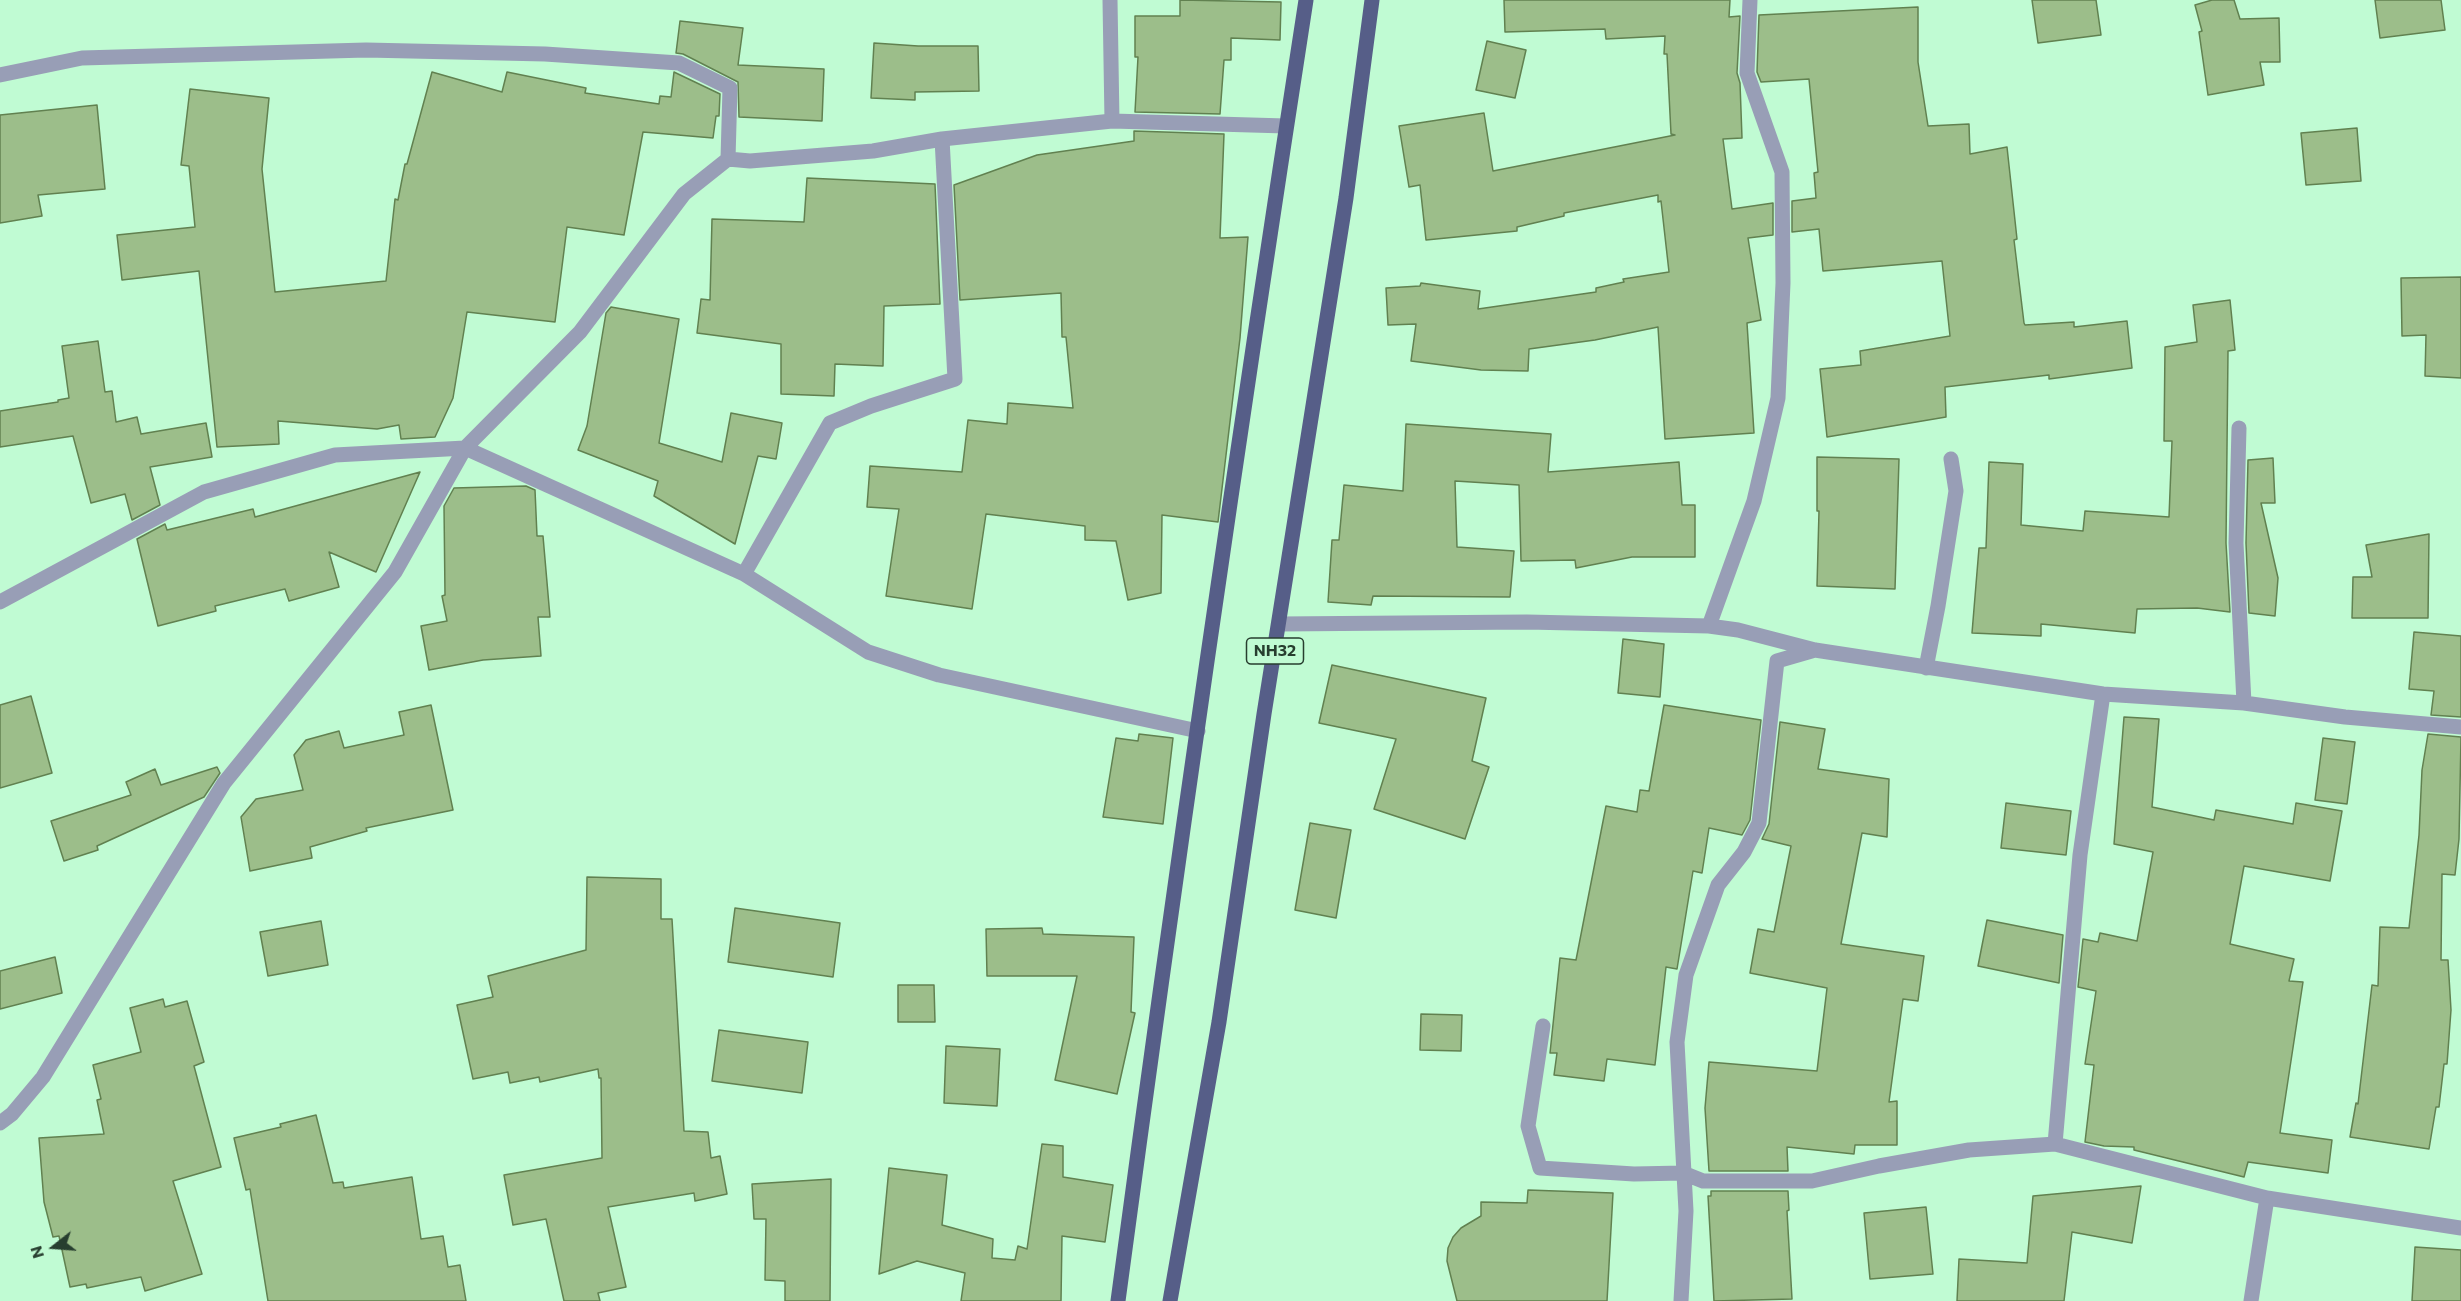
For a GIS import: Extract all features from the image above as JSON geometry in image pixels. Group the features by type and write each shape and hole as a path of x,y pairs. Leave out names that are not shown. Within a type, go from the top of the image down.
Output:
{"main road":[{"path":"1118,1301 1197,731 1306,0"},
{"name":"NH32","path":"1170,1301 1220,1022 1264,714 1346,198 1372,0"}],"street":[{"path":"1110,0 1112,121"},
{"path":"1709,626 1754,501 1778,398 1783,283 1782,172 1747,73 1750,0"},
{"path":"0,75 82,58 366,50 544,54 679,63 730,88 728,159"},
{"path":"0,1123 12,1114 43,1077 224,783 395,572 465,448 580,332 684,194 728,159 750,161 873,151 942,139 1112,121 1286,126"},
{"path":"744,574 830,423 871,406 955,379 942,139"},
{"path":"2239,428 2236,543 2244,703"},
{"path":"0,602 204,492 335,455 465,448 744,574 868,652 939,675 1197,731"},
{"path":"1926,668 1956,491 1951,459"},
{"path":"1280,624 1527,622 1709,626 1737,630 1815,650 2103,694 2244,703 2345,717 2461,726"},
{"path":"1681,1301 1686,1210 1677,1042 1686,975 1718,885 1743,852 1759,823 1777,661 1815,650"},
{"path":"2055,1144 2080,855 2103,694"},
{"path":"1543,1026 1528,1126 1540,1168 1634,1174 1683,1173 1703,1181 1812,1181 1969,1150 2055,1144 2267,1198 2461,1228"},
{"path":"2251,1301 2267,1198"}],"building":[{"path":"1180,0 1281,2 1280,40 1231,38 1231,60 1224,60 1220,114 1135,112 1138,57 1135,57 1135,16 1180,16"},
{"path":"1504,0 1730,0 1729,17 1740,16 1737,73 1740,83 1742,138 1723,139 1732,209 1773,203 1773,235 1748,238 1761,320 1747,323 1754,433 1665,439 1658,327 1595,340 1529,349 1528,371 1481,370 1411,361 1416,324 1388,325 1386,288 1420,286 1421,283 1480,291 1478,309 1596,292 1596,288 1624,282 1623,279 1669,272 1661,201 1658,202 1658,195 1564,213 1564,216 1517,227 1517,231 1426,240 1420,185 1409,187 1399,126 1484,113 1493,171 1675,135 1671,134 1667,54 1664,54 1665,36 1606,39 1605,29 1505,32"},
{"path":"2032,0 2096,0 2101,35 2038,43"},
{"path":"2212,0 2234,0 2240,19 2279,18 2280,62 2260,62 2264,85 2208,95 2199,32 2202,31 2195,5"},
{"path":"2375,0 2441,0 2445,30 2380,38"},
{"path":"1918,7 1918,62 1928,126 1969,124 1970,154 2007,147 2017,239 2014,240 2025,325 2074,322 2074,327 2127,321 2132,368 2049,379 2049,375 1945,387 1946,417 1827,437 1820,369 1861,365 1860,351 1950,336 1942,261 1823,271 1819,229 1792,232 1792,201 1816,198 1814,173 1818,172 1809,79 1761,82 1757,72 1759,15"},
{"path":"680,21 743,28 738,65 824,69 822,121 739,117 738,82 683,54 676,53"},
{"path":"1487,41 1526,50 1515,98 1476,90"},
{"path":"874,43 978,46 979,91 915,92 915,100 871,98"},
{"path":"432,72 502,92 507,72 586,88 585,93 659,104 660,96 671,97 674,72 720,94 719,116 716,116 713,138 643,132 624,235 567,227 555,322 467,312 453,398 435,437 401,439 399,425 377,429 278,421 279,444 217,447 199,271 122,280 117,235 195,227 189,166 181,165 190,89 269,98 262,169 275,292 386,281 395,199 398,200 405,164 407,164"},
{"path":"97,105 105,189 38,195 42,216 0,223 0,115"},
{"path":"2357,128 2361,181 2306,185 2301,133"},
{"path":"1134,131 1224,134 1220,238 1248,237 1240,338 1218,522 1162,515 1161,593 1128,600 1116,541 1085,540 1085,526 986,514 972,609 886,596 899,509 867,507 870,466 962,472 968,420 1007,424 1008,403 1073,408 1066,337 1062,337 1061,293 960,300 954,185 1037,155 1134,141"},
{"path":"807,178 935,184 940,304 884,306 883,366 835,364 834,396 781,394 781,344 697,333 701,299 710,300 712,219 804,222"},
{"path":"2461,277 2461,378 2425,376 2426,335 2402,336 2401,278"},
{"path":"2230,300 2235,350 2228,351 2226,543 2230,612 2197,608 2137,609 2135,633 2041,624 2041,636 1972,633 1979,548 1986,548 1989,462 2023,464 2021,525 2083,531 2085,511 2169,517 2172,441 2164,441 2165,347 2197,342 2193,305"},
{"path":"611,307 679,319 659,443 722,462 731,413 782,423 776,459 758,456 735,544 654,496 658,481 578,450 587,426 606,313"},
{"path":"98,341 105,392 112,391 116,422 137,417 141,434 206,423 212,457 150,467 160,505 132,520 125,494 91,503 73,436 0,447 0,411 58,402 58,400 69,398 62,346"},
{"path":"1406,424 1551,434 1548,472 1679,462 1682,505 1695,505 1695,557 1632,557 1576,568 1575,560 1521,561 1519,485 1455,481 1457,547 1514,551 1510,597 1373,596 1371,605 1328,602 1332,540 1339,540 1344,485 1403,491"},
{"path":"1817,457 1899,459 1895,589 1817,586 1819,511 1817,511"},
{"path":"2273,458 2275,503 2261,503 2278,578 2275,616 2249,613 2246,543 2248,460"},
{"path":"420,472 376,572 329,552 339,587 289,601 285,589 215,606 216,611 158,626 137,539 165,524 167,530 253,509 255,517"},
{"path":"526,486 535,490 537,536 543,536 550,617 538,617 541,656 483,660 429,670 421,626 447,621 442,596 445,595 444,506 454,488"},
{"path":"2429,534 2428,618 2352,618 2353,577 2372,577 2366,545"},
{"path":"2414,632 2461,636 2461,717 2431,715 2434,691 2409,689"},
{"path":"1623,639 1664,644 1660,697 1618,693"},
{"path":"1332,665 1486,698 1472,761 1489,767 1465,839 1374,809 1396,739 1319,723"},
{"path":"31,696 52,773 0,788 0,705"},
{"path":"431,705 453,810 366,828 367,831 310,847 312,858 250,871 241,817 256,799 303,790 294,755 306,740 339,731 344,748 404,735 399,712"},
{"path":"1664,705 1761,720 1750,820 1742,835 1709,828 1702,873 1693,871 1677,969 1666,967 1655,1065 1607,1059 1604,1081 1554,1075 1557,1053 1550,1053 1560,958 1576,960 1606,806 1637,812 1640,790 1649,791"},
{"path":"2124,717 2159,719 2152,807 2214,820 2216,810 2293,824 2296,803 2342,811 2330,881 2244,866 2230,944 2294,959 2289,981 2303,982 2280,1133 2332,1140 2328,1173 2248,1162 2244,1177 2134,1150 2134,1147 2104,1146 2085,1142 2094,1065 2085,1064 2096,991 2078,987 2083,939 2098,942 2100,933 2137,941 2153,852 2114,844"},
{"path":"1780,722 1825,729 1818,769 1889,779 1887,837 1862,833 1841,944 1924,956 1918,1001 1903,999 1889,1102 1897,1101 1897,1145 1855,1145 1854,1154 1787,1147 1788,1171 1709,1171 1705,1108 1709,1062 1817,1071 1827,988 1750,973 1758,929 1774,932 1791,846 1762,839 1769,824"},
{"path":"1139,734 1173,738 1163,824 1103,817 1116,738 1138,741"},
{"path":"2428,734 2461,737 2459,839 2455,875 2442,874 2441,960 2448,960 2451,1010 2447,1064 2444,1064 2439,1107 2436,1107 2429,1149 2350,1137 2356,1103 2358,1104 2372,985 2378,986 2380,927 2409,928 2419,835 2422,770"},
{"path":"2323,738 2355,742 2347,804 2315,800"},
{"path":"217,767 220,773 204,797 97,846 98,850 64,861 51,821 131,795 126,782 155,769 161,785"},
{"path":"2006,803 2071,811 2066,855 2001,848"},
{"path":"1310,823 1351,830 1336,918 1295,910"},
{"path":"587,877 661,879 661,919 672,919 684,1131 708,1132 711,1158 720,1156 727,1194 695,1201 694,1193 608,1207 626,1287 598,1293 600,1301 564,1301 546,1219 513,1225 504,1175 602,1158 601,1078 599,1078 598,1069 540,1082 539,1077 510,1083 508,1072 473,1079 457,1005 493,997 488,976 586,950"},
{"path":"735,908 840,923 833,977 728,962"},
{"path":"1987,920 2063,935 2059,983 1978,966"},
{"path":"321,921 328,965 268,976 260,932"},
{"path":"1042,928 1043,934 1134,937 1131,1012 1135,1013 1117,1094 1055,1080 1077,976 987,976 986,929"},
{"path":"55,957 62,993 0,1009 0,971"},
{"path":"898,985 934,985 935,1022 898,1022"},
{"path":"163,999 165,1007 187,1001 204,1062 194,1066 221,1167 173,1181 202,1274 145,1291 141,1277 87,1288 86,1284 70,1287 59,1236 53,1237 44,1202 39,1138 104,1134 97,1100 101,1099 93,1065 141,1052 130,1008"},
{"path":"1421,1014 1462,1015 1461,1051 1420,1050"},
{"path":"719,1030 808,1042 802,1093 712,1081"},
{"path":"946,1046 1000,1049 997,1106 944,1103"},
{"path":"316,1115 333,1183 343,1182 344,1188 412,1177 421,1239 443,1236 448,1267 460,1265 466,1301 268,1301 250,1189 246,1190 234,1138 281,1127 280,1124"},
{"path":"1042,1144 1063,1146 1063,1177 1113,1185 1105,1242 1062,1236 1061,1301 961,1301 965,1273 917,1261 879,1274 889,1168 947,1175 942,1225 993,1239 992,1258 1015,1260 1018,1246 1027,1249"},
{"path":"831,1179 830,1301 785,1301 785,1281 765,1280 766,1219 754,1219 752,1184"},
{"path":"2141,1186 2132,1243 2072,1232 2064,1301 1957,1301 1959,1259 2027,1263 2033,1196"},
{"path":"1528,1190 1613,1193 1607,1301 1457,1301 1447,1261 1448,1248 1453,1237 1461,1228 1481,1216 1481,1202 1527,1203"},
{"path":"1711,1191 1788,1191 1792,1299 1714,1301 1708,1196 1711,1196"},
{"path":"1926,1207 1933,1274 1870,1279 1864,1213"},
{"path":"2415,1247 2461,1250 2461,1301 2412,1301"}]}
